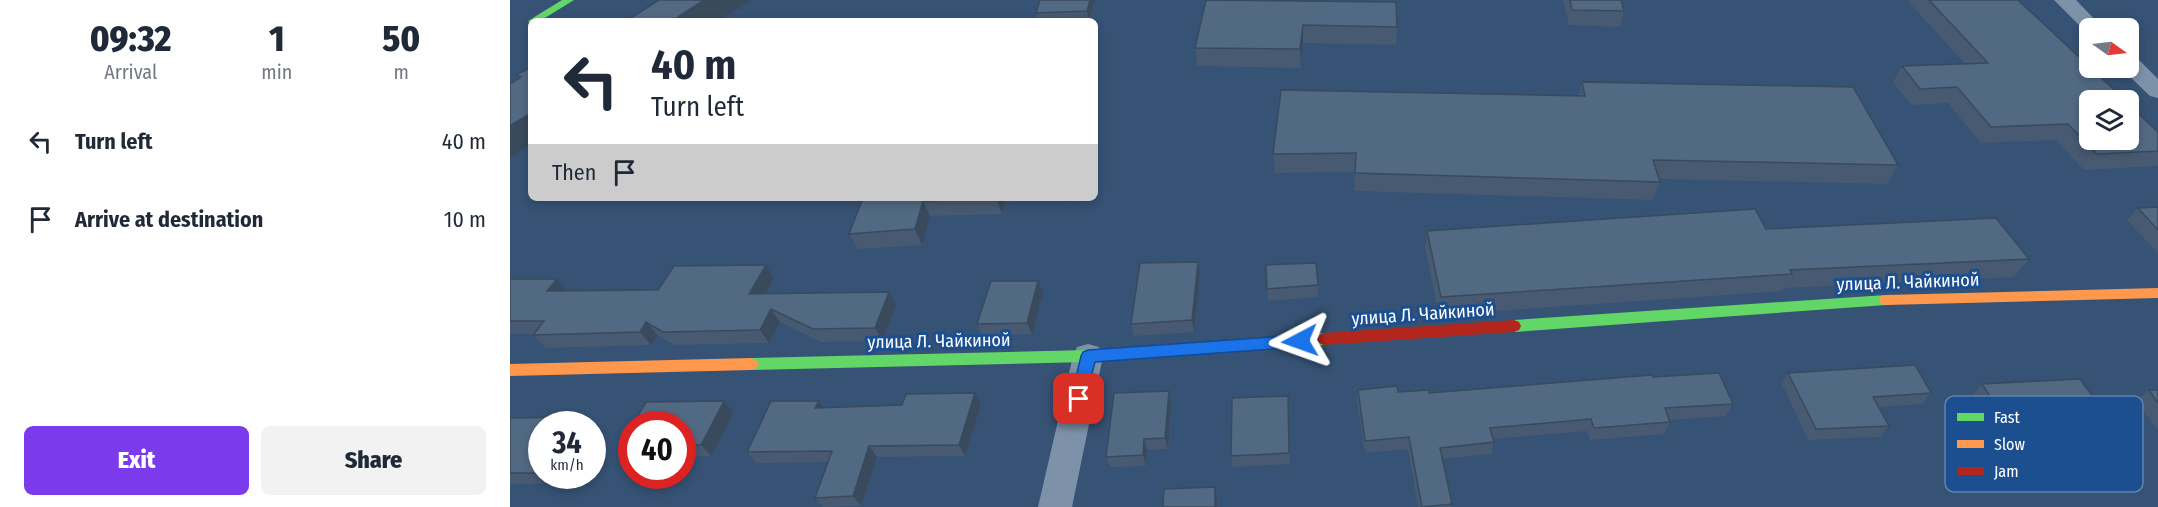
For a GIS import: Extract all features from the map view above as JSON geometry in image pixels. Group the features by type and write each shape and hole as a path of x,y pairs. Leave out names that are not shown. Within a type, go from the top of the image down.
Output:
{"street":[{"path":"538,18 569,0"},
{"path":"2064,0 2083,18"},
{"path":"2139,73 2158,91"},
{"name":"улица Л. Чайкиной","path":"510,369 1088,356 1910,298 2158,293"},
{"path":"1055,507 1088,356"}],"building":[{"path":"659,0 704,0 677,18 631,18"},
{"path":"1040,0 1090,0 1087,11 1036,13"},
{"path":"1206,0 1396,2 1397,27 1303,25 1300,49 1195,48"},
{"path":"1570,0 1621,0 1624,11 1572,10"},
{"path":"1929,0 2018,0 2079,57 2079,78 2101,78 2114,90 2079,90 2079,135 2068,124 1991,127 1957,87 1920,89 1902,66 1988,63"},
{"path":"528,69 528,115 510,126 510,84 521,77 516,75"},
{"path":"1582,82 1853,87 1898,165 1653,160 1660,182 1355,173 1356,153 1273,154 1281,90 1585,96"},
{"path":"2139,114 2158,132 2158,151 2097,154 2093,150 2139,150"},
{"path":"862,201 923,201 915,229 849,234"},
{"path":"2158,207 2158,230 2138,208"},
{"path":"1755,209 1766,229 1996,218 2029,259 1790,270 1792,274 1441,297 1427,231"},
{"path":"1198,262 1192,320 1131,324 1140,263"},
{"path":"1316,263 1318,285 1267,289 1266,265"},
{"path":"766,265 749,294 889,292 875,328 813,329 771,309 760,330 663,332 646,322 640,332 533,335 544,321 510,321 510,279 557,279 547,291 658,290 674,266"},
{"path":"991,281 1038,281 1027,323 977,324"},
{"path":"1915,365 1931,393 1873,397 1889,426 1816,429 1788,373"},
{"path":"1719,373 1733,404 1665,408 1670,422 1594,428 1591,419 1490,428 1494,442 1440,448 1452,504 1422,507 1409,437 1365,441 1358,390 1397,386 1398,392 1429,390 1429,393 1652,375 1653,377"},
{"path":"2080,379 2092,396 1990,396 1982,384"},
{"path":"2149,390 2158,390 2158,403"},
{"path":"1169,391 1165,438 1144,439 1143,455 1106,457 1114,393"},
{"path":"975,393 959,445 869,446 853,496 815,498 832,451 747,452 771,401 819,401 815,408 902,405 906,394"},
{"path":"1288,396 1289,453 1231,456 1232,398"},
{"path":"724,401 701,445 696,445 696,411 641,411 646,402"},
{"path":"510,418 528,418 528,473 510,473"},
{"path":"1215,487 1215,507 1163,507 1164,489"}],"traffic: fast":[{"path":"538,18 569,0"},
{"path":"1514,326 1886,300"},
{"path":"751,364 1088,356 1324,339"}],"traffic: slow":[{"path":"1886,300 2158,293"},
{"path":"510,370 751,364"}],"traffic: jam":[{"path":"1324,339 1514,326"}],"route":[{"path":"1079,399 1088,356 1300,341"}]}
